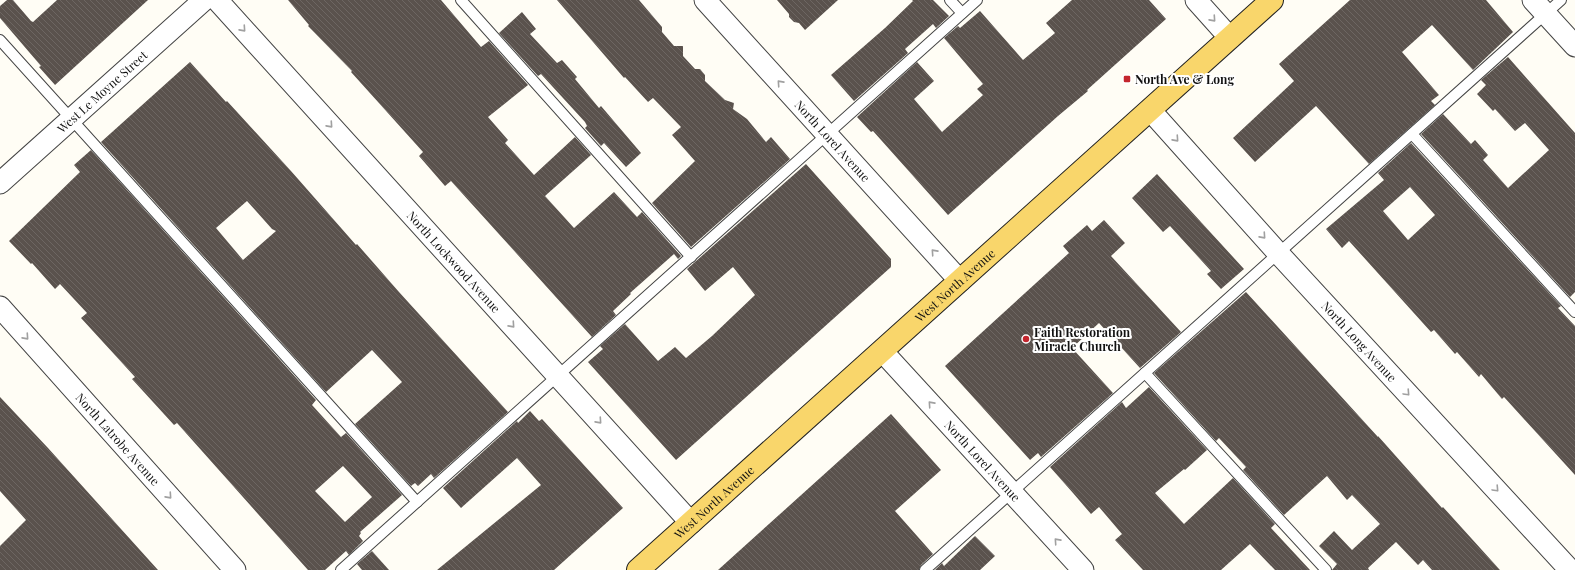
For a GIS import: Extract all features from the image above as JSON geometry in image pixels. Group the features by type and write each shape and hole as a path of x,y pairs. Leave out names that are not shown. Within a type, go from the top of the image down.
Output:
{"main road":[{"name":"West North Avenue","path":"638,570 1272,0"}],"street":[{"name":"West Le Moyne Street","path":"0,183 204,0"},
{"name":"North Lockwood Avenue","path":"217,0 691,523"},
{"name":"North Lorel Avenue","path":"705,0 960,281"},
{"path":"1196,0 1230,38"},
{"path":"1539,7 1575,46"},
{"name":"North Long Avenue","path":"1150,110 1278,253 1570,570"},
{"name":"North Latrobe Avenue","path":"0,308 235,570"},
{"name":"North Lorel Avenue","path":"882,351 1083,570"}],"lane":[{"path":"461,0 691,257"},
{"path":"950,0 962,13"},
{"path":"341,570 977,0"},
{"path":"925,570 1412,134 1539,7 1561,0"},
{"path":"0,40 417,502"},
{"path":"1412,134 1575,312"},
{"path":"1145,373 1326,570"}],"building":[{"path":"7,0 13,0 33,22 57,0 148,0 55,85 39,67 41,66 0,18 0,6"},
{"path":"288,0 441,0 481,47 489,41 528,85 488,117 508,140 505,143 534,175 575,137 591,155 545,196 574,228 614,192 637,217 642,212 681,256 678,259 674,254 630,293 631,294 613,311 616,315 592,337 451,181 445,186 419,156 423,152 351,72 352,71 308,26 309,25"},
{"path":"557,0 639,0 662,27 662,32 674,46 683,46 683,56 695,69 700,69 705,75 705,81 725,100 734,103 733,109 747,119 766,142 771,137 790,159 691,247 652,203 695,161 672,135 681,127 653,98 648,102 625,77 624,78"},
{"path":"777,0 838,0 805,30 799,23 794,22 789,17 789,14"},
{"path":"912,0 933,0 949,16 936,28 933,24 905,49 908,53 854,101 831,75 885,28 913,1"},
{"path":"1072,0 1149,0 1166,19 1087,90 1088,91 948,215 873,131 871,132 857,117 917,62 934,81 914,99 942,132 983,95 977,89 983,84 944,38 958,26 960,28 980,11 1023,60 1055,33 1046,23"},
{"path":"1350,0 1486,0 1513,32 1473,70 1432,25 1402,52 1439,95 1431,101 1435,105 1369,164 1316,106 1255,162 1233,138 1294,81 1279,64"},
{"path":"522,12 536,29 530,34 557,63 562,60 577,77 575,79 599,108 601,106 641,153 626,167 604,143 601,146 585,128 587,126 585,122 541,74 538,76 499,33"},
{"path":"1508,57 1575,133 1575,292 1570,297 1421,134 1443,114 1471,144 1475,140 1488,155 1483,160 1508,188 1549,150 1525,123 1515,131 1495,109 1493,111 1477,94 1486,85 1481,80"},
{"path":"190,62 291,171 356,245 357,244 508,412 434,478 431,474 418,486 415,483 411,486 355,424 402,382 372,350 326,392 101,142","holes":["247,201 272,229 276,231 243,260 216,228"]},
{"path":"1411,143 1561,306 1558,308 1575,326 1575,475 1504,397 1502,399 1481,374 1479,377 1457,352 1455,354 1434,330 1431,332 1349,241 1342,248 1326,229 1384,180 1378,173","holes":["1410,187 1435,215 1408,240 1383,211"]},
{"path":"91,150 316,400 312,405 341,437 346,433 402,495 360,532 361,533 359,536 363,541 349,555 346,551 325,570 308,570 177,423 174,425 132,379 135,377 81,318 87,313 60,284 55,289 32,263 31,264 9,241 80,172 74,165","holes":["343,466 372,497 345,522 315,491"]},
{"path":"806,164 891,259 891,267 676,460 588,362 603,349 600,346 625,324 658,361 675,347 686,358 712,336 755,295 733,267 705,291 687,269"},
{"path":"1157,174 1244,269 1221,289 1207,274 1211,271 1170,226 1163,232 1132,198"},
{"path":"1104,220 1125,243 1111,256 1181,332 1140,368 1099,323 1072,348 1113,393 1041,457 1038,453 1030,460 945,366 1069,253 1063,246 1087,225 1092,231"},
{"path":"1246,292 1500,570 1432,570 1423,560 1418,565 1396,542 1368,568 1369,570 1332,570 1337,564 1319,546 1334,531 1352,550 1380,524 1352,495 1347,500 1327,476 1284,515 1243,470 1246,467 1219,438 1216,441 1154,373"},
{"path":"1149,387 1207,450 1185,470 1184,469 1155,493 1184,524 1233,478 1275,524 1271,528 1310,570 1275,570 1250,544 1221,570 1143,570 1115,540 1122,534 1099,507 1091,514 1050,467 1122,402 1126,408"},
{"path":"0,397 158,570 0,570 0,546 26,520 0,491"},
{"path":"530,411 539,421 542,419 623,508 554,570 437,570 541,485 517,458 461,508 443,488"},
{"path":"891,414 941,470 895,511 933,554 921,565 919,570 718,570"},
{"path":"975,536 995,556 980,570 935,570 942,563 944,566"},
{"path":"372,551 389,570 362,570 357,564"}],"place":[{"name":"North Ave & Long","path":"1127,79"},
{"name":"Faith Restoration Miracle Church","path":"1026,339"}]}
